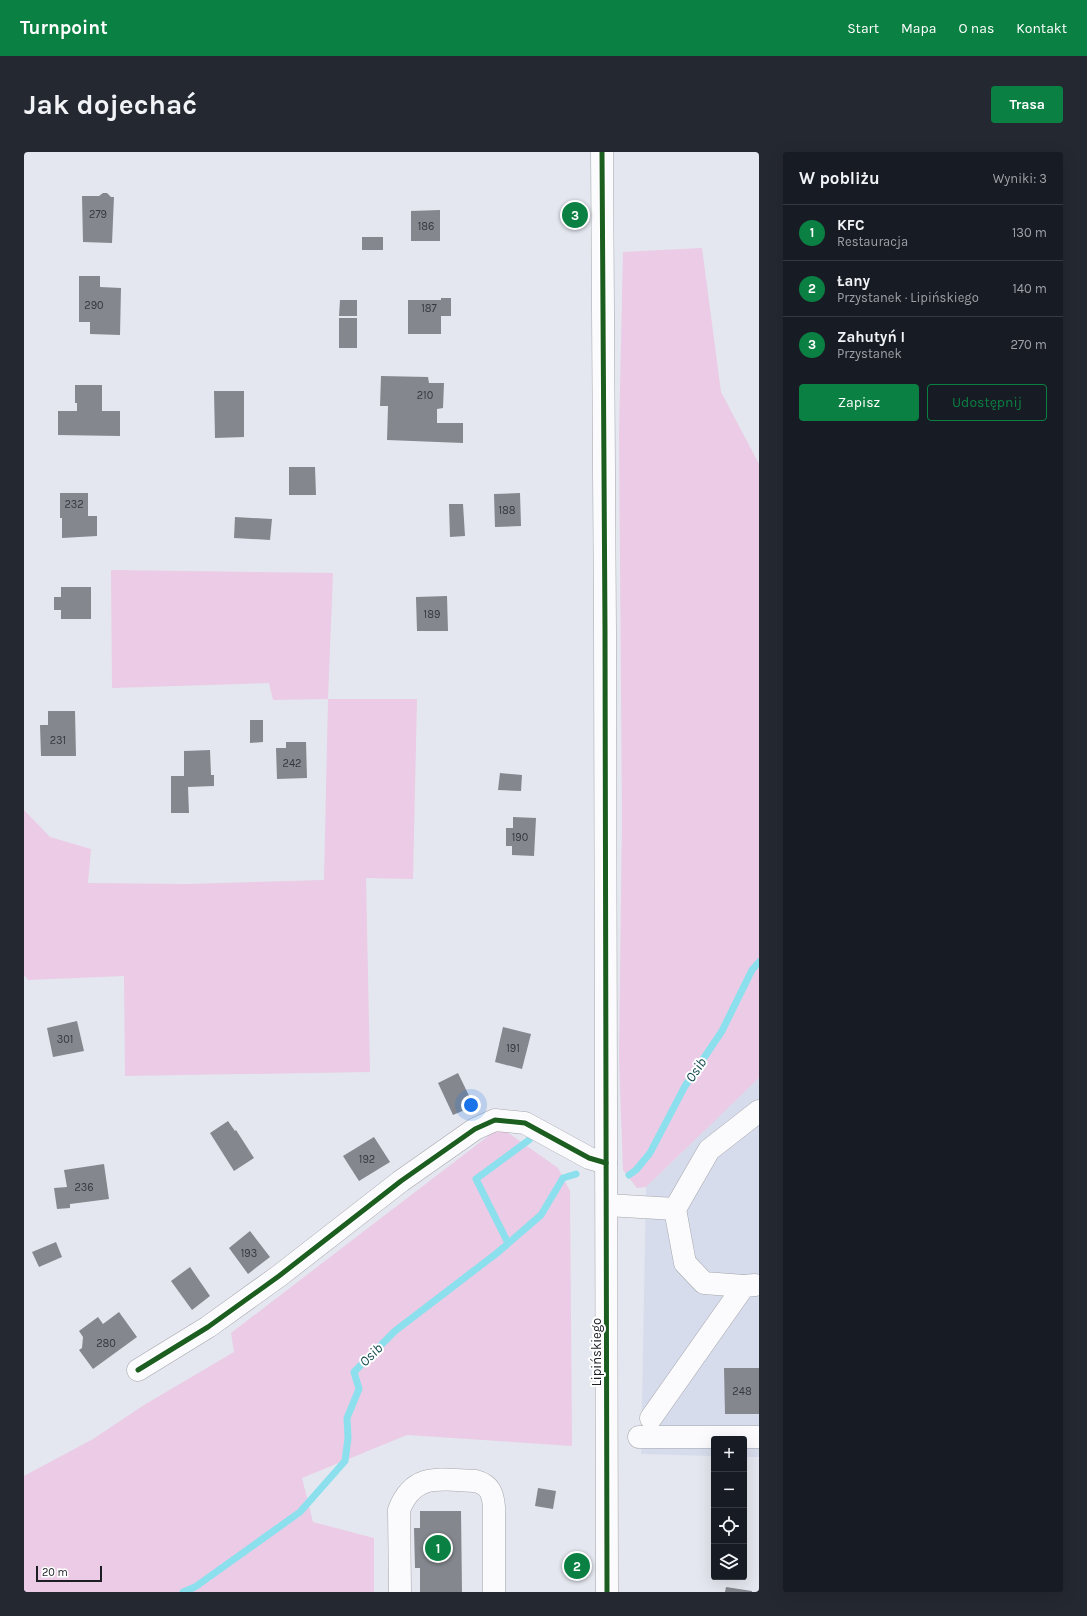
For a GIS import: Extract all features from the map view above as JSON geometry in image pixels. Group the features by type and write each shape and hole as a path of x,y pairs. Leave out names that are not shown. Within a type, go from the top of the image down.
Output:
{"main road":[{"name":"Lipińskiego","path":"602,152 607,1205 607,1592"},
{"path":"751,1285 704,1283 685,1263 674,1209 709,1150 759,1111"},
{"path":"138,1370 208,1326 260,1290 401,1182 475,1129 495,1120 525,1123 589,1158 606,1162"},
{"path":"607,1205 674,1209"},
{"path":"652,1418 751,1285"},
{"path":"639,1437 759,1437"},
{"path":"400,1592 399,1510 404,1498 410,1490 420,1483 428,1480 476,1481 483,1483 490,1488 493,1496 494,1507 494,1592"},
{"path":"408,1592 409,1513 411,1505 422,1493 429,1491 474,1492 494,1507"}],"shaded area":[{"path":"702,248 721,392 759,464 759,1078 646,1187 637,1188 623,1170 619,1059 622,817 619,433 623,252"},
{"path":"111,570 333,573 328,699 273,700 269,683 112,688"},
{"path":"328,699 417,699 413,879 366,878 370,1072 125,1076 124,976 28,980 24,975 24,810 50,837 91,849 88,883 188,884 324,880"},
{"path":"759,1078 759,1457 747,1457 747,1436 711,1436 711,1456 641,1454 646,1187"},
{"path":"500,1127 558,1168 570,1191 572,1446 407,1435 302,1478 313,1522 374,1538 374,1592 24,1592 24,1476 93,1439 144,1405 234,1352 231,1333"}],"building":[{"path":"103,193 107,193 111,197 114,197 112,243 83,242 82,196 99,196"},
{"path":"440,210 440,241 411,241 411,211"},
{"path":"362,237 383,237 383,250 362,250"},
{"path":"79,276 100,276 100,287 121,288 120,335 90,334 90,322 79,322"},
{"path":"441,298 451,298 451,316 441,316 441,334 408,334 408,300 441,300"},
{"path":"340,300 357,300 357,316 339,316"},
{"path":"339,318 357,318 357,348 339,348"},
{"path":"381,376 428,377 429,383 444,383 443,408 437,409 437,423 463,423 463,443 387,440 388,406 380,406"},
{"path":"75,385 102,385 102,411 120,411 120,436 58,435 58,411 77,411 77,403 75,403"},
{"path":"214,391 244,391 244,437 215,438"},
{"path":"289,467 315,467 316,495 289,495"},
{"path":"60,493 88,493 88,516 97,516 97,536 62,538"},
{"path":"520,493 521,526 495,527 494,494"},
{"path":"449,504 463,504 465,536 450,537"},
{"path":"235,517 272,519 270,540 234,538"},
{"path":"61,587 91,587 91,619 61,619 61,610 54,610 54,597 61,597"},
{"path":"447,596 448,631 417,631 416,597"},
{"path":"48,711 75,711 76,756 41,756 40,725 48,725"},
{"path":"250,720 263,720 263,742 250,743"},
{"path":"286,742 306,742 307,778 277,779 276,748 286,748"},
{"path":"210,750 211,775 214,775 214,786 188,787 189,813 171,813 171,776 184,776 184,751"},
{"path":"500,773 522,775 521,791 498,790"},
{"path":"513,817 536,818 534,856 512,855 512,846 506,846 506,828 513,828"},
{"path":"77,1021 84,1051 53,1057 47,1028"},
{"path":"503,1027 531,1034 522,1069 495,1062"},
{"path":"458,1073 474,1106 453,1115 438,1083"},
{"path":"228,1121 235,1131 236,1130 254,1158 234,1171 210,1133"},
{"path":"374,1137 390,1162 359,1181 343,1156"},
{"path":"104,1164 109,1199 70,1204 70,1208 57,1209 54,1188 67,1187 64,1170"},
{"path":"250,1231 270,1257 248,1274 229,1248"},
{"path":"56,1242 62,1257 39,1267 32,1252"},
{"path":"190,1267 210,1296 192,1310 171,1281"},
{"path":"119,1312 137,1337 93,1369 79,1350 82,1348 83,1337 79,1331 98,1317 103,1324"},
{"path":"724,1368 759,1368 759,1414 725,1414"},
{"path":"538,1488 556,1491 553,1509 535,1506"},
{"path":"420,1511 461,1511 462,1592 420,1592 420,1568 415,1568 414,1528 420,1528"},
{"path":"726,1587 752,1591 752,1592 725,1592"}],"waterway":[{"name":"Osib","path":"629,1175 636,1170 650,1153 685,1086 722,1031 752,970 759,962"},
{"path":"508,1243 476,1179 529,1140"},
{"name":"Osib","path":"183,1592 195,1587 300,1512 345,1461 348,1438 347,1418 359,1389 354,1372 395,1331 497,1253 541,1215 563,1178 576,1174"}],"cycle path":[{"path":"602,152 605,630 607,1592"},
{"path":"138,1370 208,1327 279,1276 401,1181 475,1129 495,1120 525,1123 589,1158 606,1163"}],"place":[{"name":"Zahutyń I","path":"575,215"},
{"name":"KFC","path":"438,1548"},
{"name":"Łany","path":"577,1566"}]}
